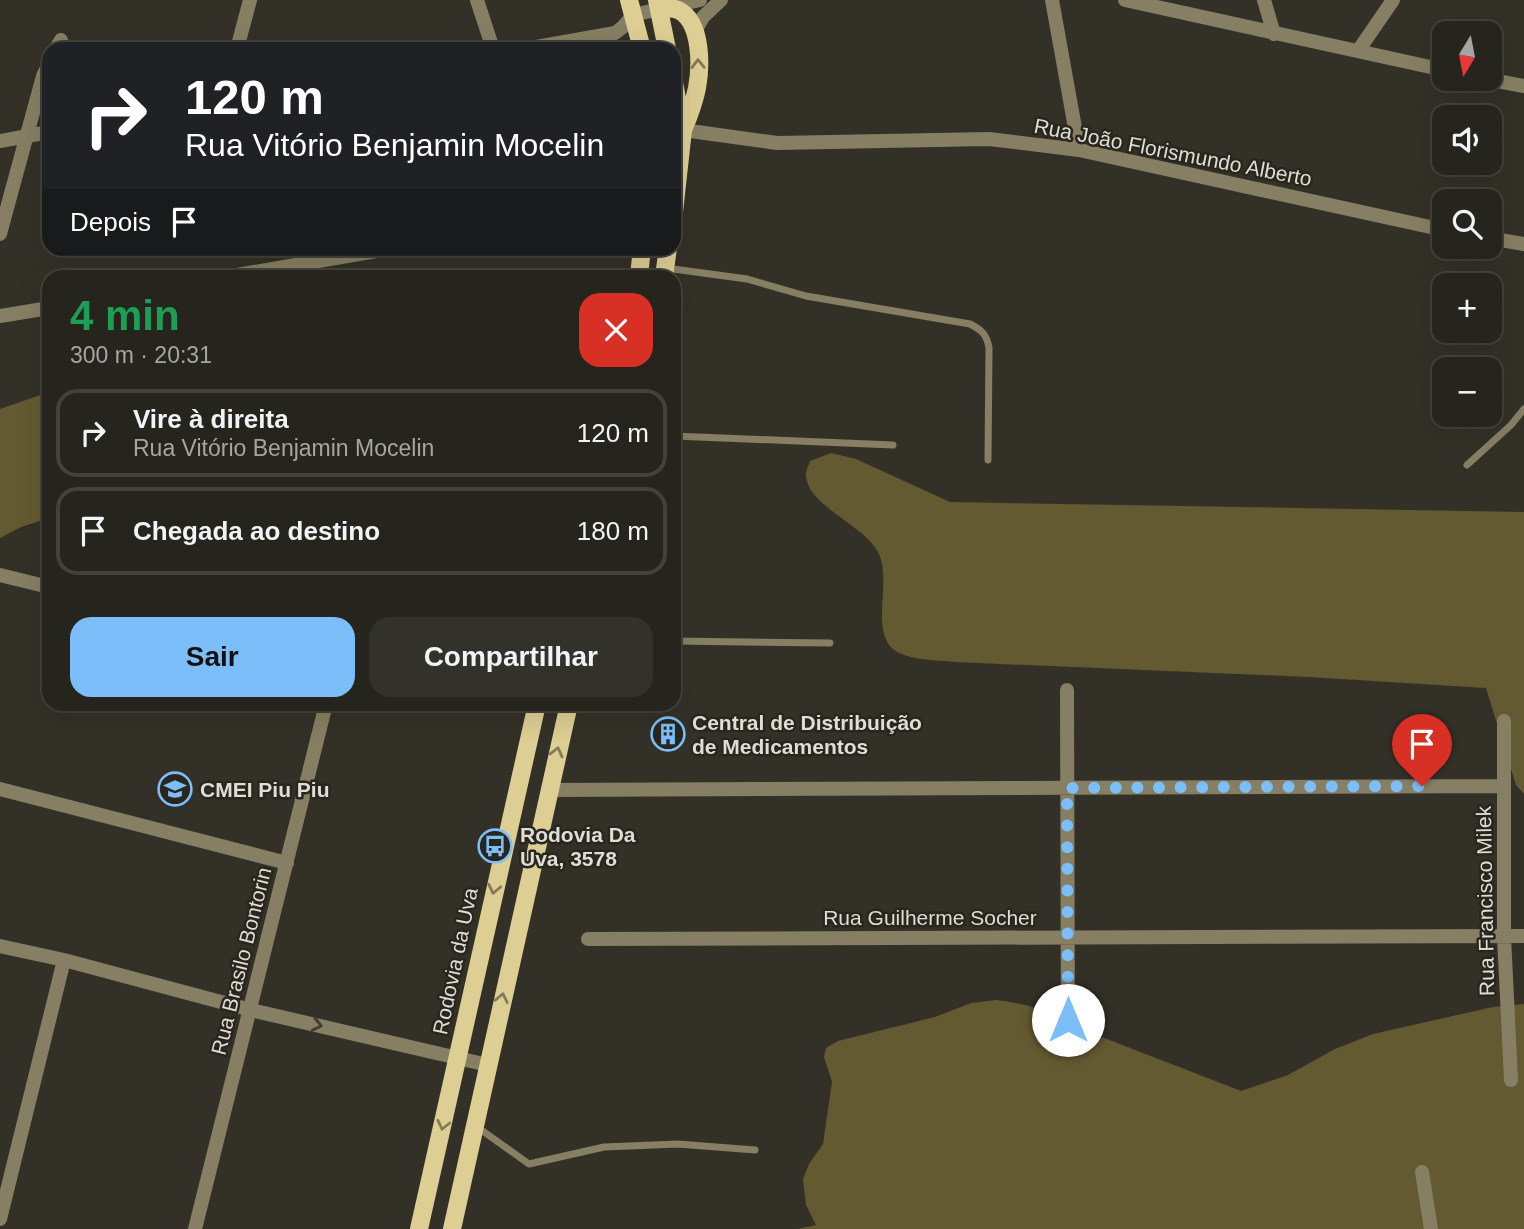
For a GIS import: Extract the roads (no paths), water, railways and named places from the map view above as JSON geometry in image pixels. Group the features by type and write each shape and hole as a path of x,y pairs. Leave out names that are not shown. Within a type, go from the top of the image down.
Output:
{"main road":[{"path":"666,42 658,5 679,10 687,16 695,31 699,60 698,86 683,130 681,148"},
{"path":"631,8 640,42"},
{"path":"681,120 683,130"},
{"name":"Rodovia da Uva","path":"419,1229 532,711"},
{"path":"452,1229 567,711"}],"street":[{"path":"239,42 250,0"},
{"path":"477,0 491,42"},
{"path":"564,42 615,33 624,27 631,8 700,0"},
{"path":"695,31 702,17 721,0"},
{"path":"1052,0 1079,150"},
{"path":"1125,0 1432,66"},
{"path":"1264,0 1274,34"},
{"path":"1358,51 1393,0"},
{"path":"0,234 42,80"},
{"path":"1502,82 1524,86"},
{"name":"Rua João Florismundo Alberto","path":"683,130 777,143 989,139 1079,150 1432,227"},
{"path":"0,141 42,133"},
{"path":"1502,240 1524,244"},
{"path":"266,270 347,256"},
{"path":"0,316 42,309"},
{"path":"0,575 42,585"},
{"path":"1068,690 1068,1048"},
{"name":"Rua Brasilo Bontorin","path":"195,1229 324,711"},
{"name":"Rua Francisco Milek","path":"1504,721 1504,936 1517,1050 1511,1080"},
{"path":"548,790 1504,786"},
{"path":"0,789 287,863"},
{"name":"Rua Guilherme Socher","path":"588,939 1524,936"},
{"path":"0,946 64,960 251,1010 488,1065"},
{"path":"0,1219 64,960"},
{"path":"1422,1172 1431,1229"}],"lane":[{"path":"681,273 747,279 793,293 970,324 980,329 987,338 989,348 988,460"},
{"path":"1467,465 1511,425 1524,409"},
{"path":"681,436 893,445"},
{"path":"681,641 830,643"},
{"path":"475,1125 529,1164 604,1147 678,1144 755,1150"}],"place":[{"name":"Central de Distribuição de Medicamentos","path":"668,734"},
{"name":"CMEI Piu Piu","path":"175,789"},
{"name":"Rodovia Da Uva, 3578","path":"495,846"}]}
